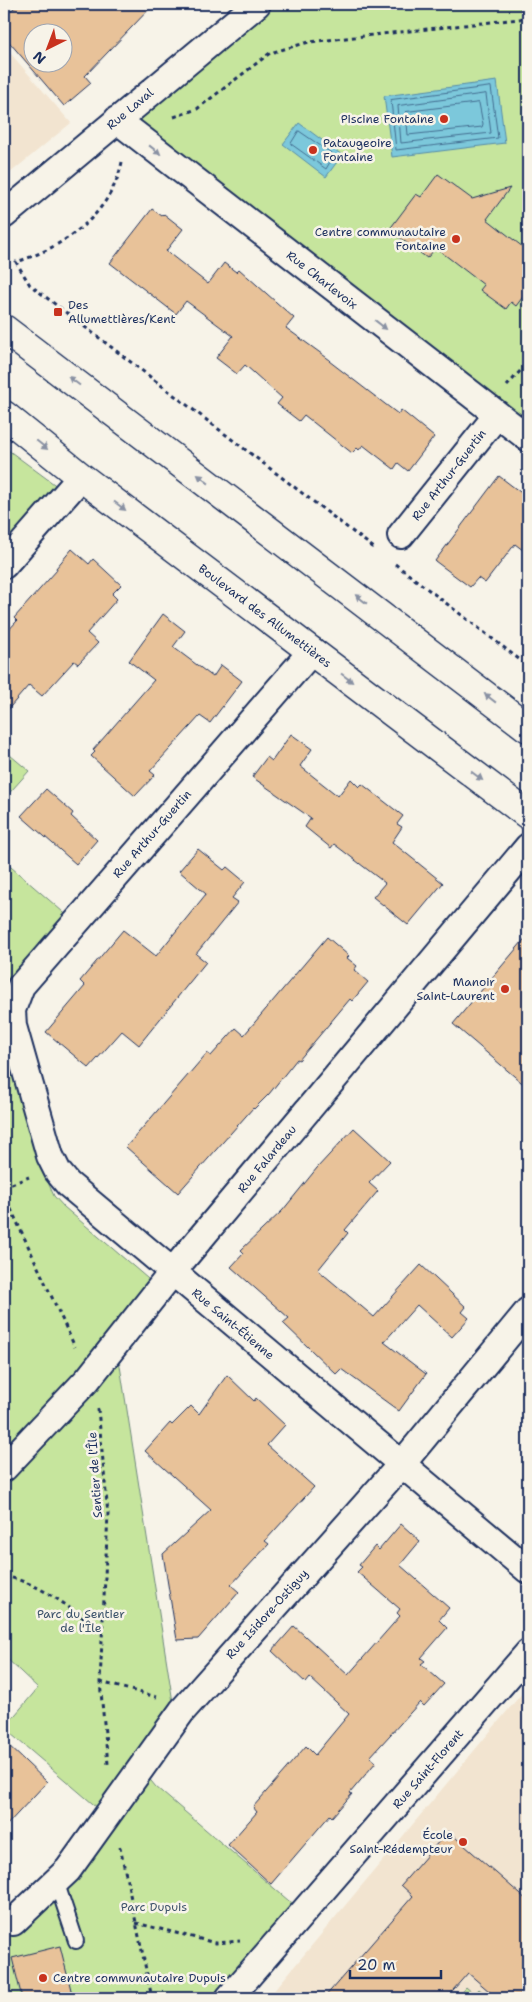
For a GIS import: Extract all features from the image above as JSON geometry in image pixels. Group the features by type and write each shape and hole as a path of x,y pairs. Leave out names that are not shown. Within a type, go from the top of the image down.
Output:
{"main road":[{"path":"4,329 528,728"},
{"name":"Boulevard des Allumettières","path":"4,415 81,477 528,815"}],"street":[{"name":"Rue Laval","path":"4,215 257,4"},
{"name":"Rue Charlevoix","path":"117,120 528,438"},
{"name":"Rue Arthur-Guertin","path":"401,535 497,415"},
{"path":"4,565 81,477"},
{"name":"Rue Arthur-Guertin","path":"13,1026 12,1010 21,986 312,651"},
{"name":"Rue Falardeau","path":"4,1468 88,1379 172,1272 528,848"},
{"name":"Rue Saint-Étienne","path":"13,1026 50,1156 58,1172 68,1184 400,1465 528,1570"},
{"name":"Rue Isidore-Ostiguy","path":"13,1922 68,1870 182,1710 400,1465 528,1311"},
{"name":"Rue Saint-Florent","path":"229,1998 528,1653"}],"lane":[{"path":"56,1881 76,1940"}],"path":[{"path":"174,118 197,110 270,53 310,42 528,18"},
{"path":"122,162 118,180 108,199 72,236 52,249 16,262 30,285 378,551"},
{"path":"391,561 528,666"},
{"path":"4,1187 29,1177"},
{"name":"Sentier de l'Île","path":"4,1194 88,1379 99,1411 108,1514 100,1682 106,1751 123,1864 152,1998"},
{"path":"4,1576 25,1580 51,1594 102,1632"},
{"path":"100,1682 133,1692 163,1698 182,1710"},
{"path":"136,1923 216,1942 283,1936"}],"shaded area":[{"path":"4,46 22,67 22,72 27,72 71,123 4,178"},
{"name":"École Saint-Rédempteur","path":"528,1686 528,1998 268,1998"}],"green space":[{"path":"257,4 528,4 528,438 117,120"},
{"path":"4,447 77,501 4,584"},
{"path":"4,750 29,771 4,799"},
{"name":"Parc du Sentier de l'Île","path":"4,861 85,931 17,1010 24,1099 47,1180 54,1196 64,1207 168,1296 118,1353 178,1734 147,1776 156,1787 289,1901 306,1910 229,1998 4,1998 4,1914 106,1815 4,1728 38,1688 4,1656 4,1487 8,1481 4,1477"},
{"path":"466,1987 474,1994 479,1989 490,1998 456,1998"}],"water":[{"name":"Piscine Fontaine","path":"497,81 505,143 392,157 384,96"},
{"name":"Pataugeoire Fontaine","path":"299,123 342,155 326,177 283,144"}],"building":[{"path":"19,4 154,4 85,76 91,83 64,106 35,72 72,72 72,22 22,22 22,57 4,36 4,16"},
{"name":"Centre communautaire Fontaine","path":"438,174 472,199 510,188 487,219 528,251 528,290 516,306 511,302 506,309 480,290 484,285 436,248 427,258 389,230 416,194 421,197"},
{"path":"152,209 162,216 164,214 183,229 166,251 208,284 224,263 236,272 239,269 294,318 286,328 398,414 401,410 434,437 408,471 398,463 394,469 363,445 359,450 357,448 352,453 304,415 299,421 277,404 282,398 245,365 237,374 216,358 233,336 186,301 176,314 110,263"},
{"path":"499,476 528,498 528,554 515,544 485,583 478,578 470,587 435,561"},
{"path":"72,549 89,564 93,559 121,585 112,594 117,599 87,633 98,643 78,664 74,661 42,696 29,685 4,714 4,635 17,621 14,618 57,570 56,568"},
{"path":"163,614 185,631 173,647 213,677 221,665 242,681 210,723 200,716 150,771 155,775 135,796 91,756 95,752 93,750 154,680 129,661"},
{"path":"291,734 312,749 300,766 338,796 351,779 359,787 362,784 403,816 397,824 402,827 392,842 443,883 408,925 373,897 385,883 334,844 331,848 305,827 311,818 252,777 267,757 272,761"},
{"path":"46,789 73,813 71,816 97,840 76,864 21,816"},
{"path":"198,849 224,870 227,867 245,882 232,898 238,902 196,954 206,962 139,1045 122,1031 89,1068 46,1032 85,986 80,981 123,930 156,956 206,894 179,871"},
{"name":"Manoir Saint-Laurent","path":"528,935 528,1088 453,1024"},
{"path":"327,937 349,956 347,958 357,966 354,970 368,982 352,1001 350,999 269,1094 253,1108 178,1193 126,1147 207,1053 211,1056 236,1028 244,1035"},
{"path":"354,1128 390,1161 369,1183 378,1191 345,1230 348,1233 318,1270 374,1317 421,1265 466,1307 462,1312 469,1318 452,1337 417,1305 384,1342 426,1374 399,1411 341,1369 336,1374 283,1323 289,1318 231,1267 244,1253 241,1250 283,1210 317,1168"},
{"path":"227,1375 254,1401 256,1398 285,1425 267,1445 314,1487 265,1541 269,1544 231,1585 239,1592 198,1639 177,1640 163,1554 211,1510 145,1451 170,1423 172,1425 191,1406 199,1414"},
{"path":"401,1524 420,1541 400,1565 449,1608 439,1620 447,1628 421,1658 425,1661 421,1664 444,1684 424,1706 420,1702 370,1757 376,1762 350,1793 352,1794 332,1817 330,1815 271,1884 228,1845 257,1812 253,1807 306,1746 315,1755 349,1714 310,1678 306,1683 272,1651 294,1626 348,1675 400,1616 397,1613 400,1609 357,1572 362,1567 359,1565 375,1546 379,1550"},
{"path":"4,1741 47,1782 4,1828"},
{"name":"École Saint-Rédempteur","path":"448,1831 528,1901 528,1986 518,1998 497,1998 468,1973 446,1998 324,1998 413,1896 401,1885"},
{"name":"Centre communautaire Dupuis","path":"60,1946 73,1998 22,1998 12,1958"}],"place":[{"name":"Piscine Fontaine","path":"444,119"},
{"name":"Pataugeoire Fontaine","path":"313,150"},
{"name":"Centre communautaire Fontaine","path":"456,239"},
{"name":"Des Allumettières/Kent","path":"58,312"},
{"name":"Manoir Saint-Laurent","path":"505,989"},
{"name":"École Saint-Rédempteur","path":"463,1842"},
{"name":"Centre communautaire Dupuis","path":"43,1978"}],"park label":[{"name":"Parc Dupuis","path":"154,1907"}]}
